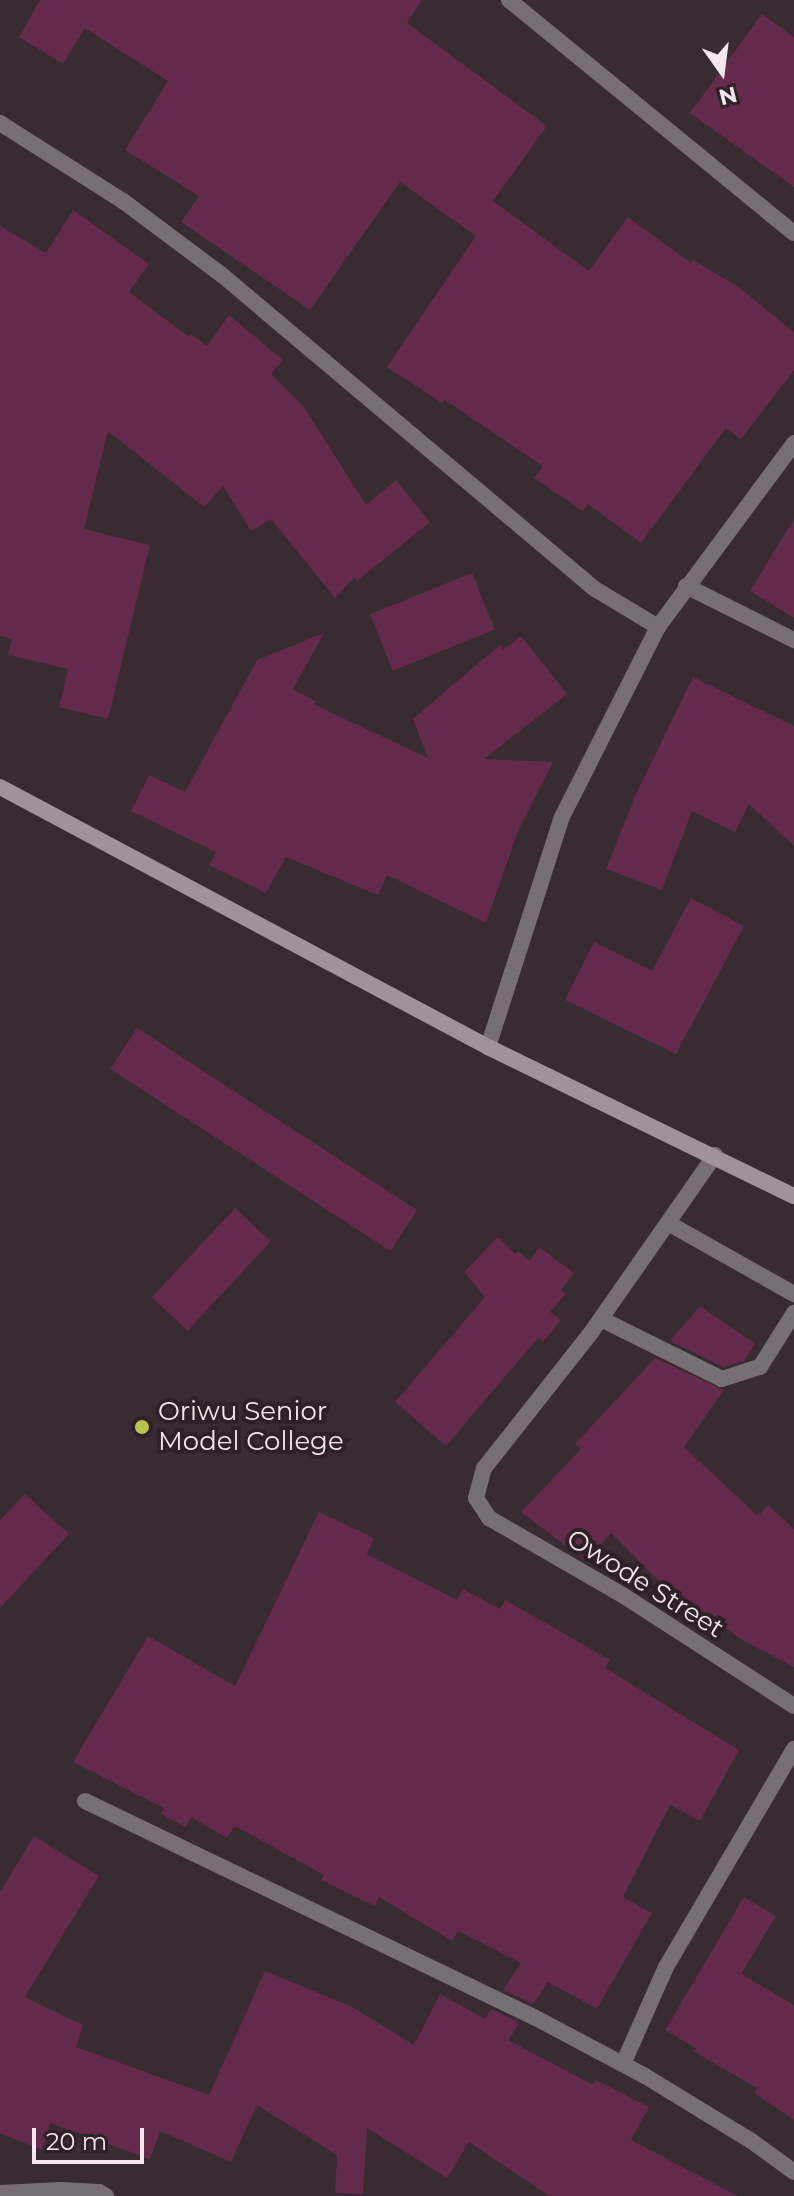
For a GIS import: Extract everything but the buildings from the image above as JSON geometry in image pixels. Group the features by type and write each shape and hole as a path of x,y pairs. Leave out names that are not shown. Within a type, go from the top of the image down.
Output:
{"main road":[{"path":"0,787 488,1047 794,1196"}],"street":[{"path":"509,0 794,233"},
{"path":"0,123 123,201 222,275 595,589 658,627"},
{"path":"488,1047 562,817 658,627 794,443"},
{"path":"686,586 794,640"},
{"path":"715,1155 601,1319 722,1379 760,1367 794,1313"},
{"path":"668,1223 794,1294"},
{"name":"Owode Street","path":"601,1319 484,1468 476,1498 489,1518 624,1596 794,1706"},
{"path":"623,2064 666,1967 794,1749"},
{"path":"85,1801 534,2017 623,2064 750,2140 794,2172"},
{"path":"0,2193 61,2190 99,2192 106,2196"}],"place":[{"name":"Oriwu Senior Model College","path":"142,1427"}]}
